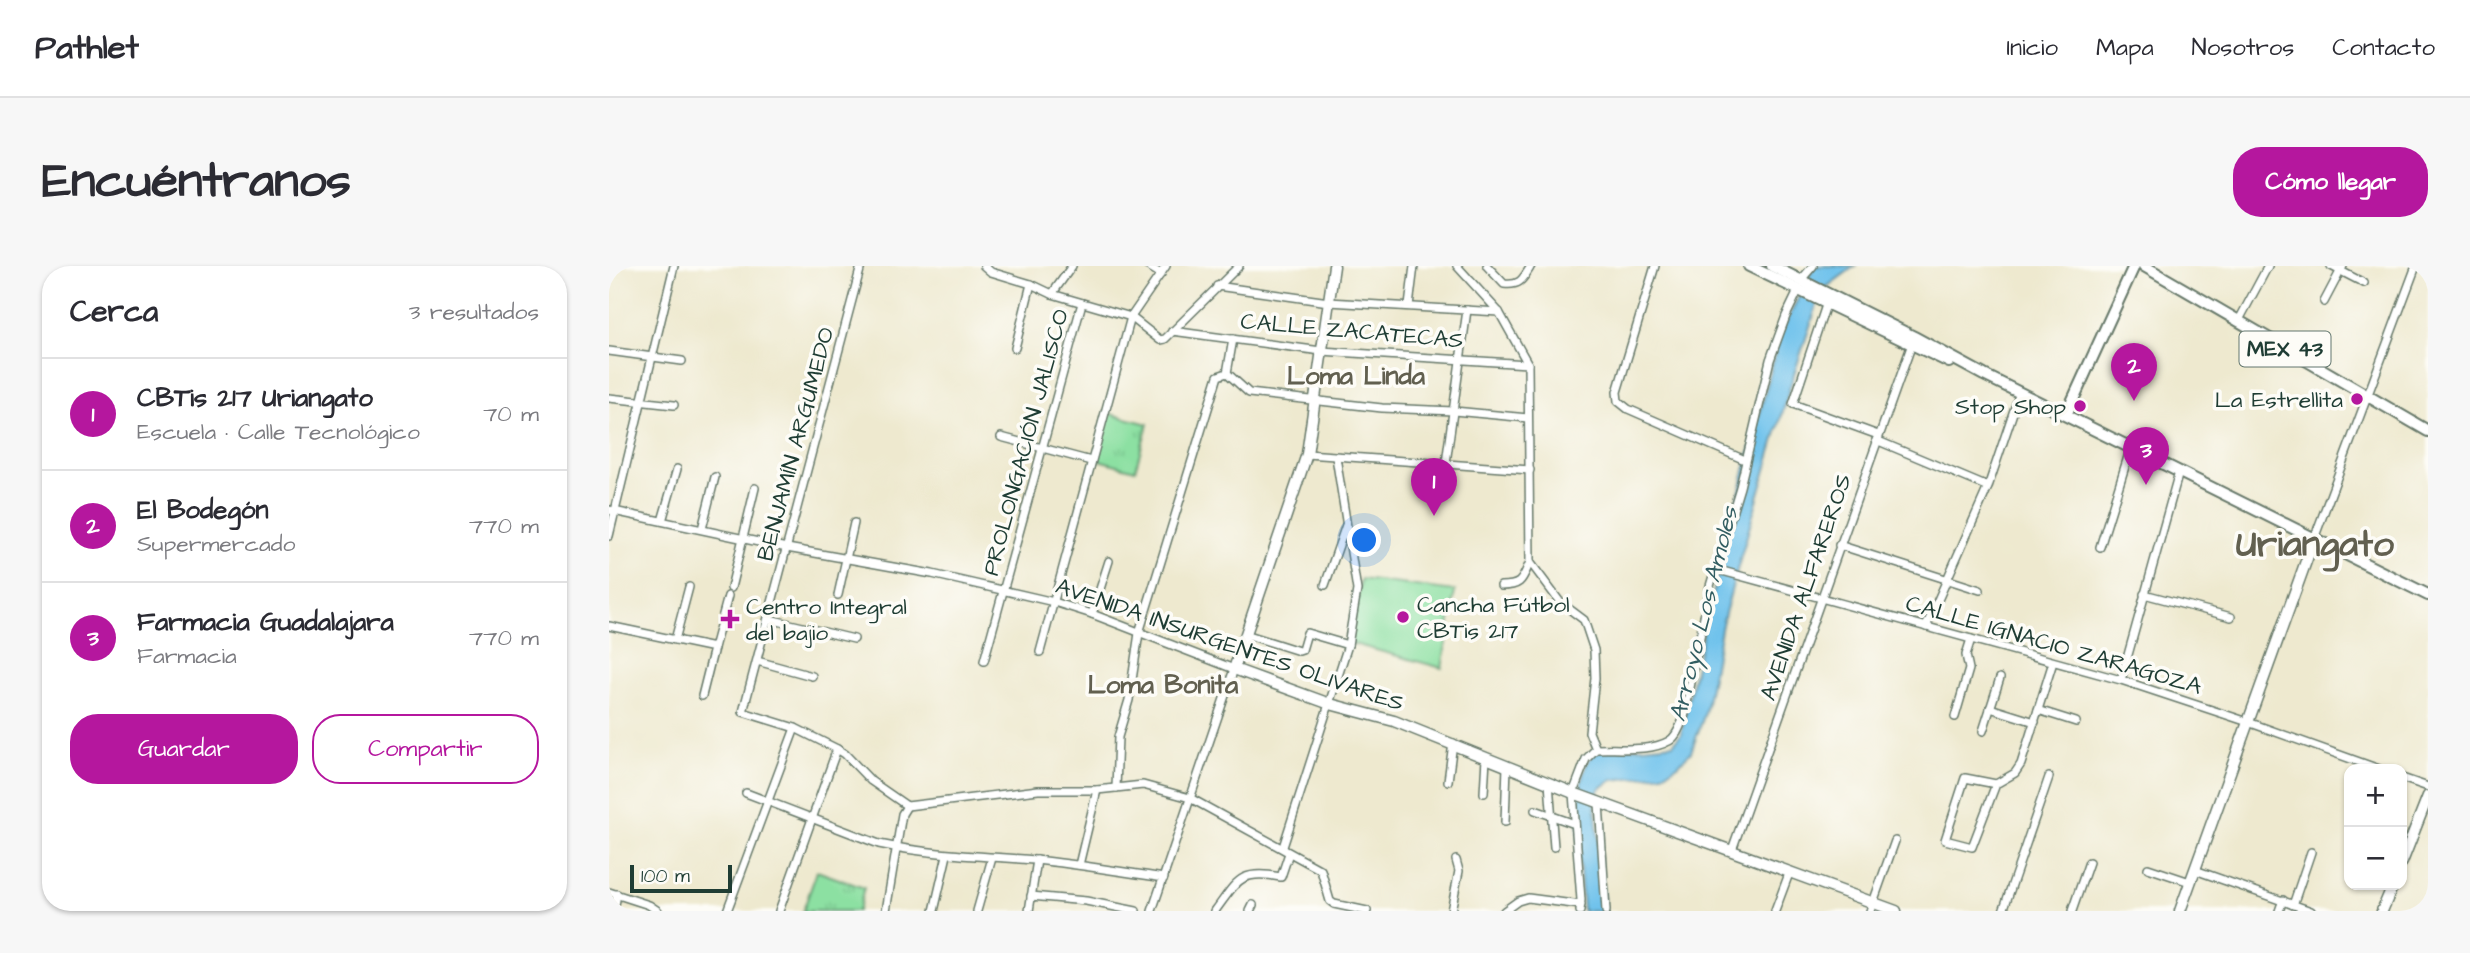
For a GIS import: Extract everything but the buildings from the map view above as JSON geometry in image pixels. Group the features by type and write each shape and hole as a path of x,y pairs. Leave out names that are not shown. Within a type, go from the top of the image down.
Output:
{"main road":[{"path":"1772,266 1801,287"},
{"path":"2066,415 2134,266"},
{"name":"MEX 43","path":"2144,266 2428,430"},
{"path":"1756,268 1801,287 1971,372 1984,375 2020,392 2428,595"}],"street":[{"path":"609,536 612,511 642,402 674,266"},
{"name":"BENJAMÍN ARGUMEDO","path":"795,727 743,712 861,266"},
{"path":"984,266 991,272 1031,284 1052,294 1131,317 1160,340 1165,339 1239,266"},
{"path":"1052,294 1072,266"},
{"path":"1148,266 1161,274"},
{"path":"1040,652 1131,317 1166,266"},
{"path":"1152,911 1307,454 1334,266"},
{"path":"1409,306 1414,266"},
{"path":"1457,266 1499,312 1528,364 1530,562 1520,583 1501,586"},
{"path":"1486,266 1504,284 1515,285 1521,282 1531,266"},
{"path":"1655,266 1617,392 1618,401 1628,409 1745,460"},
{"path":"1504,911 1518,901 1528,898 1580,908 1575,794 1586,760 1596,749 1652,746 1671,741 1678,731 1684,718 1716,570 1740,487 1770,360 1786,316 1813,266"},
{"path":"2238,322 2268,266"},
{"path":"2332,266 2364,283"},
{"path":"2180,911 2416,266"},
{"path":"2324,302 2342,269"},
{"path":"1015,348 1031,284"},
{"path":"1217,286 1329,302 1499,312"},
{"path":"1825,300 1793,404 1877,437 1988,487"},
{"name":"PROLONGACIÓN JALISCO","path":"985,661 1082,303"},
{"path":"1446,463 1467,310"},
{"name":"CALLE ZACATECAS","path":"1172,331 1321,351 1528,364"},
{"path":"1116,788 1118,737 1129,700 1139,633 1233,339"},
{"name":"AVENIDA ALFAREROS","path":"1732,850 1912,341"},
{"path":"609,351 682,361"},
{"path":"1222,374 1249,393 1382,408 1528,418"},
{"path":"1926,627 1988,487 2020,392"},
{"path":"609,398 674,405"},
{"path":"1001,437 1091,461"},
{"path":"2100,547 2131,447"},
{"path":"1307,454 1530,470"},
{"path":"1215,911 1240,879 1249,874 1281,877 1286,850 1348,645 1357,590 1336,457"},
{"path":"662,521 677,469"},
{"path":"2121,680 2179,472"},
{"path":"702,529 715,477"},
{"path":"702,696 755,488"},
{"name":"AVENIDA INSURGENTES OLIVARES","path":"612,511 787,548 932,574 1054,602 1330,704 1394,721 1598,802"},
{"path":"838,595 854,523"},
{"path":"1325,585 1347,524"},
{"path":"1839,545 1979,590"},
{"path":"1092,614 1109,561"},
{"path":"1530,562 1560,602 1584,620 1594,650 1595,678 1589,732 1596,749"},
{"name":"CALLE IGNACIO ZARAGOZA","path":"1716,570 2121,680 2365,764"},
{"path":"675,640 689,587"},
{"path":"2144,594 2231,617"},
{"path":"769,618 854,639"},
{"path":"609,626 714,648"},
{"path":"1245,634 1299,652 1307,633 1348,645"},
{"path":"1955,717 1969,669 1966,655 1971,639"},
{"path":"757,661 812,676"},
{"path":"1996,784 1965,778 1945,841 1972,847 1996,784 2015,773 2021,764 2053,662"},
{"path":"1983,731 2000,678"},
{"path":"1990,708 2035,722"},
{"path":"2038,710 2076,722"},
{"path":"727,911 795,727 838,749 871,781 907,806 1038,790 1097,790 1143,785 1190,798 1321,870 1330,901 1334,904 1367,911"},
{"path":"1448,781 1453,743"},
{"path":"779,911 838,749"},
{"path":"1485,793 1486,758"},
{"path":"1505,822 1507,766"},
{"path":"2003,911 2049,777"},
{"path":"2407,780 2428,787"},
{"path":"1549,783 1554,847"},
{"path":"1079,865 1097,790"},
{"path":"746,793 879,844 947,855 1037,860 1164,878"},
{"path":"2407,849 2428,796"},
{"path":"1606,911 1598,802 1790,871 1872,906 1896,911"},
{"path":"886,911 902,814 907,806"},
{"path":"1535,810 1575,824"},
{"path":"1872,906 1895,841"},
{"path":"2293,905 2311,852"},
{"path":"935,911 947,855"},
{"path":"977,911 992,858"},
{"path":"1029,911 1037,860"},
{"path":"1451,911 1459,871 1456,860"},
{"path":"2073,911 2089,862"},
{"path":"2148,868 2190,882"},
{"path":"2195,870 2311,911"},
{"path":"1775,911 1790,871"},
{"path":"2382,911 2390,890"},
{"path":"614,911 613,893 649,905 658,911"},
{"path":"1031,897 1086,901 1136,911"},
{"path":"2279,911 2283,900"}],"green space":[{"path":"1107,413 1148,424 1135,470 1095,459"},
{"name":"Cancha Fútbol CBTis 217","path":"1361,579 1455,591 1442,668 1350,643"},
{"path":"817,871 864,888 858,911 803,911"}],"water":[{"name":"Arroyo Los Amoles","path":"1814,266 1855,266 1824,289 1818,302 1792,380 1722,624 1705,713 1691,752 1678,765 1663,774 1613,780 1599,789 1595,801 1604,905 1603,911 1583,911 1578,826 1582,780 1588,762 1597,752 1673,744 1681,734 1704,629 1780,335"}],"place":[{"name":"La Estrellita","path":"2357,399"},
{"name":"El Bodegón","path":"2134,401"},
{"name":"Stop Shop","path":"2080,406"},
{"name":"Farmacia Guadalajara","path":"2146,485"},
{"name":"CBTis 217 Uriangato","path":"1434,516"},
{"name":"Cancha Fútbol CBTis 217","path":"1403,617"},
{"name":"Centro Integral del bajio","path":"730,619"}],"district":[{"name":"Loma Linda","path":"1356,375"},
{"name":"Uriangato","path":"2315,543"},
{"name":"Loma Bonita","path":"1163,684"}]}
